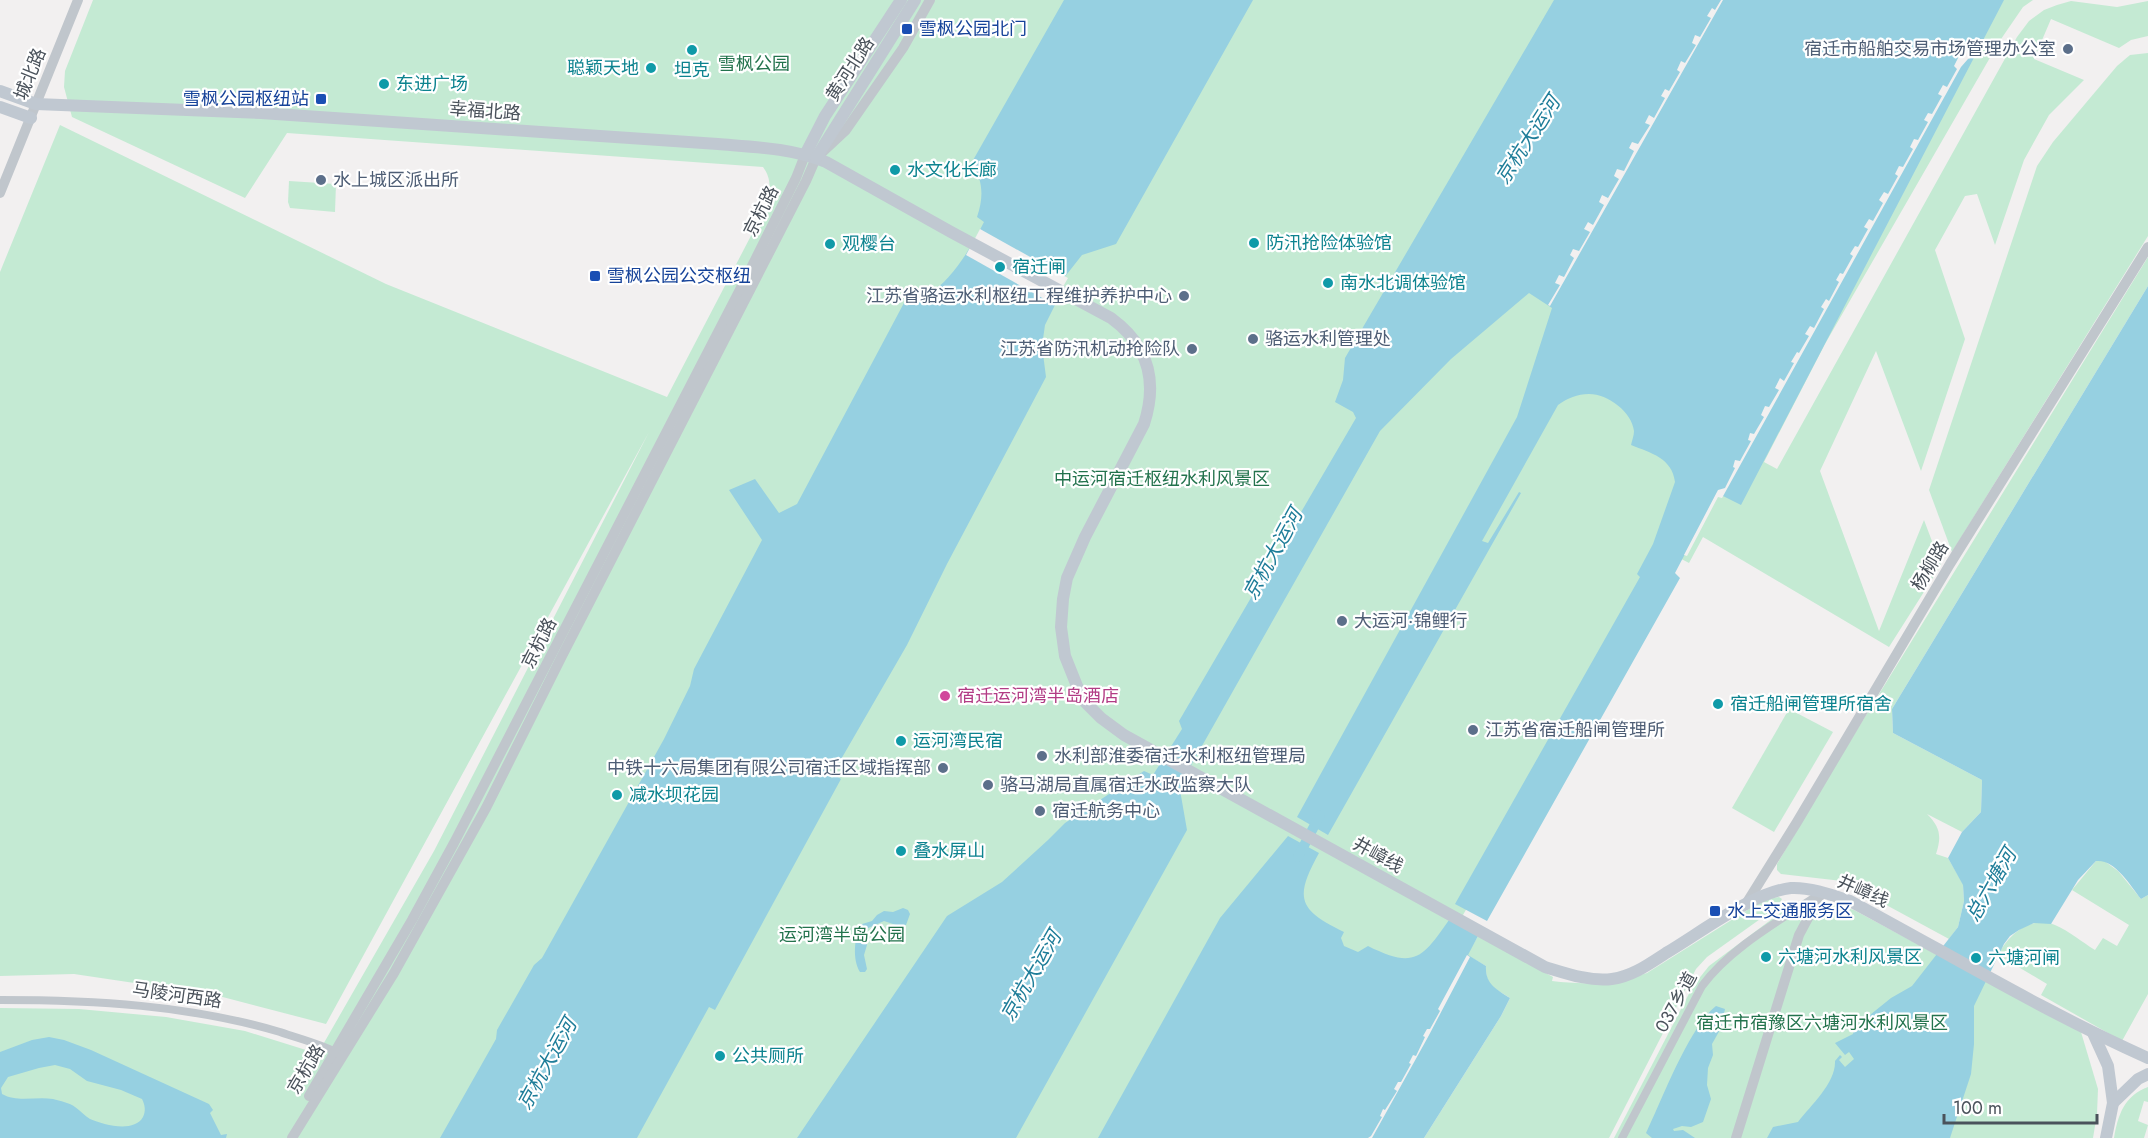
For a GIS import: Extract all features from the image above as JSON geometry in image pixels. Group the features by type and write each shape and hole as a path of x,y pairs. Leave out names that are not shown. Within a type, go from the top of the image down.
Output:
{"main road":[{"name":"黄河北路","path":"811,156 825,116 901,0"},
{"name":"黄河北路","path":"811,156 915,0"},
{"name":"幸福北路","path":"0,91 36,104 261,113 773,148 811,156 1062,291"},
{"path":"0,107 30,118"},
{"name":"井嶂线","path":"1062,291 1111,318 1128,332 1144,357 1150,383 1149,409 1144,424 1085,537 1067,578 1063,599 1061,627 1065,656 1085,702 1101,718 1157,753 1328,849 1545,967 1566,973 1611,979 1632,974 1746,904 1770,892 1794,888 1822,892 1850,900 2005,987 2093,1033 2148,1058"},
{"path":"2093,1033 2108,1066 2113,1103 2106,1138"},
{"path":"2113,1103 2138,1079 2148,1074"}],"street":[{"name":"城北路","path":"0,193 78,0"},
{"path":"811,156 846,130 884,72 903,48 930,0"},
{"name":"京杭路","path":"285,1138 410,944 486,808 806,181 811,156"},
{"name":"杨柳路","path":"1746,904 1950,564 2148,247"},
{"path":"1736,1138 1799,935 1822,892"},
{"name":"037乡道","path":"1622,1138 1701,986 1714,970 1731,955 1822,892"},
{"name":"马陵河西路","path":"0,1000 78,1000 172,1009 243,1021 339,1053"},
{"name":"京杭路","path":"292,1138 339,1053"}],"green space":[{"name":"中运河宿迁枢纽水利风景区","path":"93,0 2033,0 2023,7 1999,42 1825,344 1764,462 1777,469 2017,37 2029,21 2044,10 2071,1 2117,7 2148,1 2148,36 2131,40 2119,48 2051,19 2034,59 2084,80 2049,115 2024,160 1995,245 1977,194 1965,196 1935,250 1965,339 1921,471 1876,351 1820,471 1879,631 1924,520 1941,565 1889,647 1703,537 1689,563 1668,552 1337,1138 0,1138 0,1008 79,1009 166,1017 245,1031 306,1050 313,1054 313,1062 434,851 649,432 326,1024 215,995 74,974 0,976 0,272 60,125 386,284 667,397 767,205 769,190 768,176 763,167 287,133 245,198 72,117 64,87 65,71"},
{"path":"2148,53 2148,236 1952,552 1929,490 2037,166 2053,142 2117,66 2130,55"},
{"path":"289,181 336,184 335,212 290,208"},
{"path":"2148,257 2148,286 1892,709 1893,733 1982,780 1981,812 1962,832 1927,814 1939,832 1936,854 1948,858 1963,884 1964,901 1958,927 1949,939 1842,881 1781,874 1777,870 1777,864 1836,764"},
{"path":"1789,709 1833,732 1774,832 1732,808"},
{"path":"2103,860 2118,871 2141,899 2148,895 2148,994 2122,1041 2041,995 2047,984 1998,955 2014,934 2037,923 2055,925 2095,950 2103,938 2117,946 2129,925 2072,890 2096,861"},
{"path":"1779,897 1782,899 1777,907 1707,957 1696,969 1609,1138 1424,1138 1510,998 1489,983 1486,966 1467,955 1478,936 1553,977 1552,981 1588,983 1612,981 1647,973 1766,899"},
{"name":"宿迁市宿豫区六塘河水利风景区","path":"1796,901 1825,902 1854,910 2081,1032 2098,1089 2093,1138 1614,1138 1693,986 1709,966"},
{"path":"2148,1087 2148,1102 2144,1101 2138,1121 2148,1125 2144,1138 2114,1138 2120,1114 2128,1101"}],"water":[{"path":"1064,0 1253,0 1116,244 1082,255 1060,283 1055,305 1045,325 1042,346 1046,377 907,645 836,768 830,765 825,773 832,778 835,775 841,779 715,1010 709,1007 637,1138 440,1138 496,1039 497,1030 534,965 542,958 664,739 690,686 694,669 762,540 729,490 755,479 779,513 797,504 905,301 927,295 945,281 979,232 984,222 977,217 981,203 981,189 972,162"},
{"path":"1554,0 2004,0 1741,505 1717,493 1675,573 1680,578 1487,921 1455,904 1640,577 1637,574 1653,544 1675,482 1670,467 1665,462 1631,445 1634,433 1629,417 1618,405 1604,397 1585,394 1565,400 1558,405 1482,541 1488,543 1519,492 1521,493 1328,835 1297,817 1517,417 1552,308 1529,293 1451,359 1380,431 1185,776 1180,790 1187,830 1016,1138 797,1138 947,916 1002,882 1065,823 1144,771 1153,775 1182,729 1179,721 1356,418 1353,412 1335,402 1343,380 1345,358"},
{"name":"总六塘河","path":"2148,286 2148,895 2141,899 2116,868 2103,861 2096,861 2078,880 2051,924 2034,923 2010,936 1974,1006 1971,1074 1950,1138 1767,1138 1773,1127 1798,1122 1827,1085 1835,1061 1840,1055 1842,1057 1839,1060 1845,1067 1854,1059 1849,1052 1845,1055 1835,1043 1853,1034 1855,1027 1891,998 1912,986 1958,927 1964,901 1963,885 1948,858 1962,832 1981,812 1982,780 1893,733 1892,709"},
{"path":"1288,836 1319,853 1306,881 1305,901 1317,917 1344,932 1341,938 1344,946 1358,952 1368,946 1396,957 1416,956 1431,944 1449,920 1478,936 1468,955 1486,966 1489,982 1510,998 1501,1016 1424,1138 1098,1138 1220,918"},
{"path":"903,908 910,914 906,925 884,921 866,929 864,936 867,945 864,955 867,969 865,972 860,972 855,955 859,925 872,921 884,911 893,912"},
{"path":"1716,1006 1725,1009 1721,1028 1712,1044 1713,1055 1708,1068 1707,1085 1711,1099 1703,1122 1691,1127 1682,1126 1673,1129 1674,1131 1683,1130 1695,1138 1652,1138 1646,1133 1677,1065 1696,1030"},
{"path":"49,1037 64,1040 209,1104 213,1110 210,1113 221,1135 227,1134 226,1138 0,1138 0,1052 32,1040","holes":["55,1065 70,1069 87,1081 121,1090 142,1099 145,1108 143,1117 133,1125 111,1125 90,1119 62,1101 47,1098 21,1099 2,1094 1,1088 8,1077"]}],"pier":[{"path":"1723,0 1550,306 1548,305 1560,285 1555,283 1559,275 1564,277 1574,258 1570,255 1573,249 1579,251 1590,232 1584,229 1588,222 1593,225 1604,205 1599,202 1602,195 1608,198 1619,179 1614,176 1617,169 1624,171 1634,151 1629,148 1632,142 1638,144 1650,125 1645,123 1649,115 1654,118 1665,98 1661,96 1665,89 1669,91 1680,72 1677,70 1681,61 1685,63 1696,45 1692,43 1695,35 1700,37 1711,18 1707,16 1712,8 1715,10"},
{"path":"1965,50 1974,51 1976,56 1968,59 1961,67 1722,498 1718,497 1687,556 1684,555 1718,490 1725,488 1735,468 1733,467 1735,460 1740,461 1751,441 1748,440 1750,433 1754,434 1764,417 1761,415 1765,406 1769,407 1779,390 1775,388 1780,378 1784,381 1794,363 1791,362 1809,336 1805,334 1810,326 1814,328 1824,309 1821,307 1826,299 1829,301 1839,282 1836,280 1840,273 1843,274 1853,256 1850,254 1855,246 1858,247 1868,229 1864,227 1869,219 1873,221 1883,203 1879,200 1884,192 1888,194 1898,176 1895,174 1899,166 1903,167 1913,149 1910,147 1914,139 1918,140 1928,122 1924,120 1928,113 1932,114 1942,96 1938,94 1943,85 1947,87 1957,69 1954,66"},
{"path":"980,229 1068,278 1053,304 966,255"},
{"path":"1467,955 1470,957 1428,1037 1372,1138 1368,1138 1382,1117 1380,1116 1383,1109 1385,1110 1397,1091 1394,1089 1398,1082 1401,1082 1411,1064 1409,1063 1413,1055 1416,1056 1425,1037 1423,1036 1427,1029 1430,1029 1440,1011 1438,1009"}],"waterway":[{"name":"京杭大运河","path":"1298,857 1320,815"}],"place":[{"name":"雪枫公园北门","path":"907,29"},
{"name":"宿迁市船舶交易市场管理办公室","path":"2068,49"},
{"name":"坦克","path":"692,50"},
{"name":"聪颖天地","path":"651,68"},
{"name":"东进广场","path":"384,84"},
{"name":"雪枫公园枢纽站","path":"321,99"},
{"name":"水文化长廊","path":"895,170"},
{"name":"水上城区派出所","path":"321,180"},
{"name":"防汛抢险体验馆","path":"1254,243"},
{"name":"观樱台","path":"830,244"},
{"name":"宿迁闸","path":"1000,267"},
{"name":"雪枫公园公交枢纽","path":"595,276"},
{"name":"南水北调体验馆","path":"1328,283"},
{"name":"江苏省骆运水利枢纽工程维护养护中心","path":"1184,296"},
{"name":"骆运水利管理处","path":"1253,339"},
{"name":"江苏省防汛机动抢险队","path":"1192,349"},
{"name":"大运河·锦鲤行","path":"1342,621"},
{"name":"宿迁运河湾半岛酒店","path":"945,696"},
{"name":"宿迁船闸管理所宿舍","path":"1718,704"},
{"name":"江苏省宿迁船闸管理所","path":"1473,730"},
{"name":"运河湾民宿","path":"901,741"},
{"name":"水利部淮委宿迁水利枢纽管理局","path":"1042,756"},
{"name":"中铁十六局集团有限公司宿迁区域指挥部","path":"943,768"},
{"name":"骆马湖局直属宿迁水政监察大队","path":"988,785"},
{"name":"减水坝花园","path":"617,795"},
{"name":"宿迁航务中心","path":"1040,811"},
{"name":"叠水屏山","path":"901,851"},
{"name":"水上交通服务区","path":"1715,911"},
{"name":"六塘河水利风景区","path":"1766,957"},
{"name":"六塘河闸","path":"1976,958"},
{"name":"公共厕所","path":"720,1056"}],"park label":[{"name":"雪枫公园","path":"754,64"},
{"name":"运河湾半岛公园","path":"842,935"}]}
